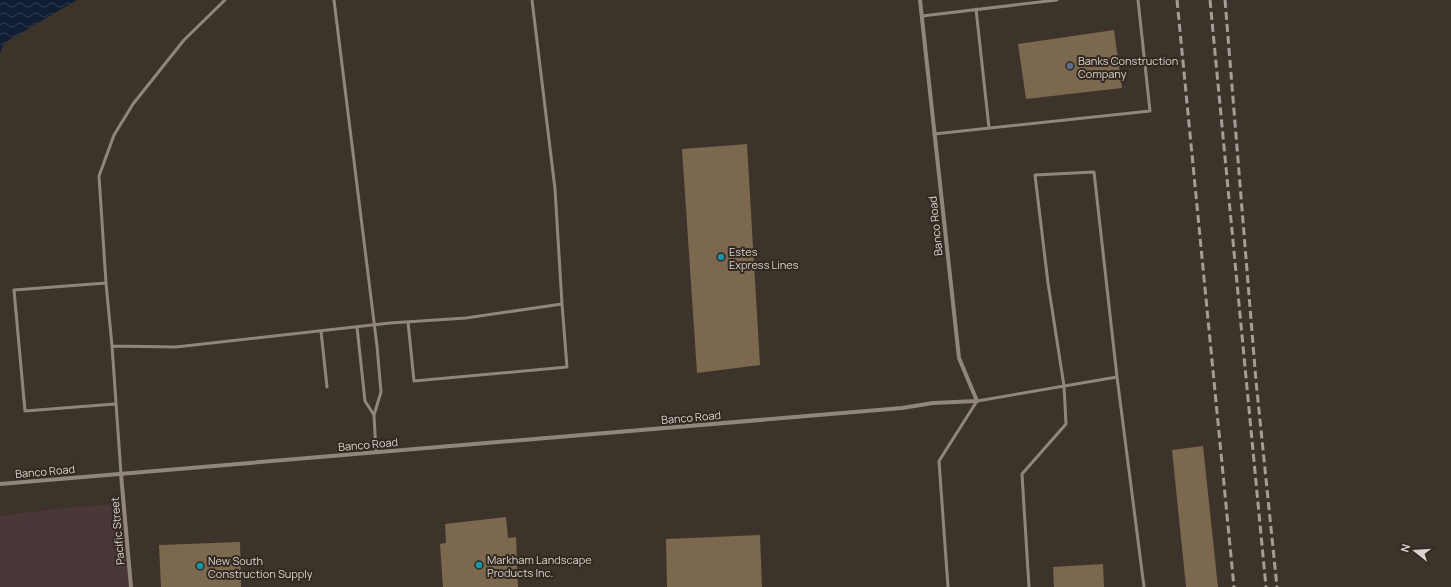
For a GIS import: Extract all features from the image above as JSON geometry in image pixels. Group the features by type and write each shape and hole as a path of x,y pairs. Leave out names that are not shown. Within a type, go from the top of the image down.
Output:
{"street":[{"name":"Banco Road","path":"0,484 887,409 933,403 978,401 959,358 920,0"},
{"name":"Pacific Street","path":"121,474 131,587"}],"lane":[{"path":"121,474 99,176 114,135 133,104 180,46 225,0"},
{"path":"334,0 381,392 374,415 376,452"},
{"path":"408,322 414,381 567,367 555,188 532,0"},
{"path":"922,16 1057,0"},
{"path":"934,134 1150,111 1138,0"},
{"path":"976,9 989,128"},
{"path":"1029,587 1022,474 1066,424 1064,386 1048,283 1034,175 1094,172 1117,377 1144,587"},
{"path":"106,283 14,290 25,411 115,404"},
{"path":"112,346 176,347 374,325 466,318 562,304"},
{"path":"357,327 365,401 374,415"},
{"path":"322,331 327,387"},
{"path":"948,587 939,461 978,401 1117,377"}],"shaded area":[{"path":"124,503 131,587 0,587 0,516 55,509"}],"water":[{"path":"0,0 77,0 4,43 0,53"}],"building":[{"name":"Banks Construction Company","path":"1114,30 1122,88 1026,99 1018,44"},
{"name":"Estes Express Lines","path":"747,144 760,365 697,373 682,149"},
{"path":"1203,446 1218,587 1186,587 1172,450"},
{"name":"Markham Landscape Products Inc.","path":"506,517 508,538 516,537 518,587 443,587 440,544 446,543 445,524"},
{"path":"760,535 762,587 667,587 666,539"},
{"name":"New South Construction Supply","path":"240,542 241,587 161,587 159,545"},
{"path":"1103,564 1104,587 1054,587 1053,567"}],"railway":[{"path":"1177,0 1234,587"},
{"path":"1210,0 1266,587"},
{"path":"1225,0 1256,381 1277,587"}],"place":[{"name":"Banks Construction Company","path":"1070,66"},
{"name":"Estes Express Lines","path":"721,257"},
{"name":"Markham Landscape Products Inc.","path":"479,565"},
{"name":"New South Construction Supply","path":"200,566"}]}
